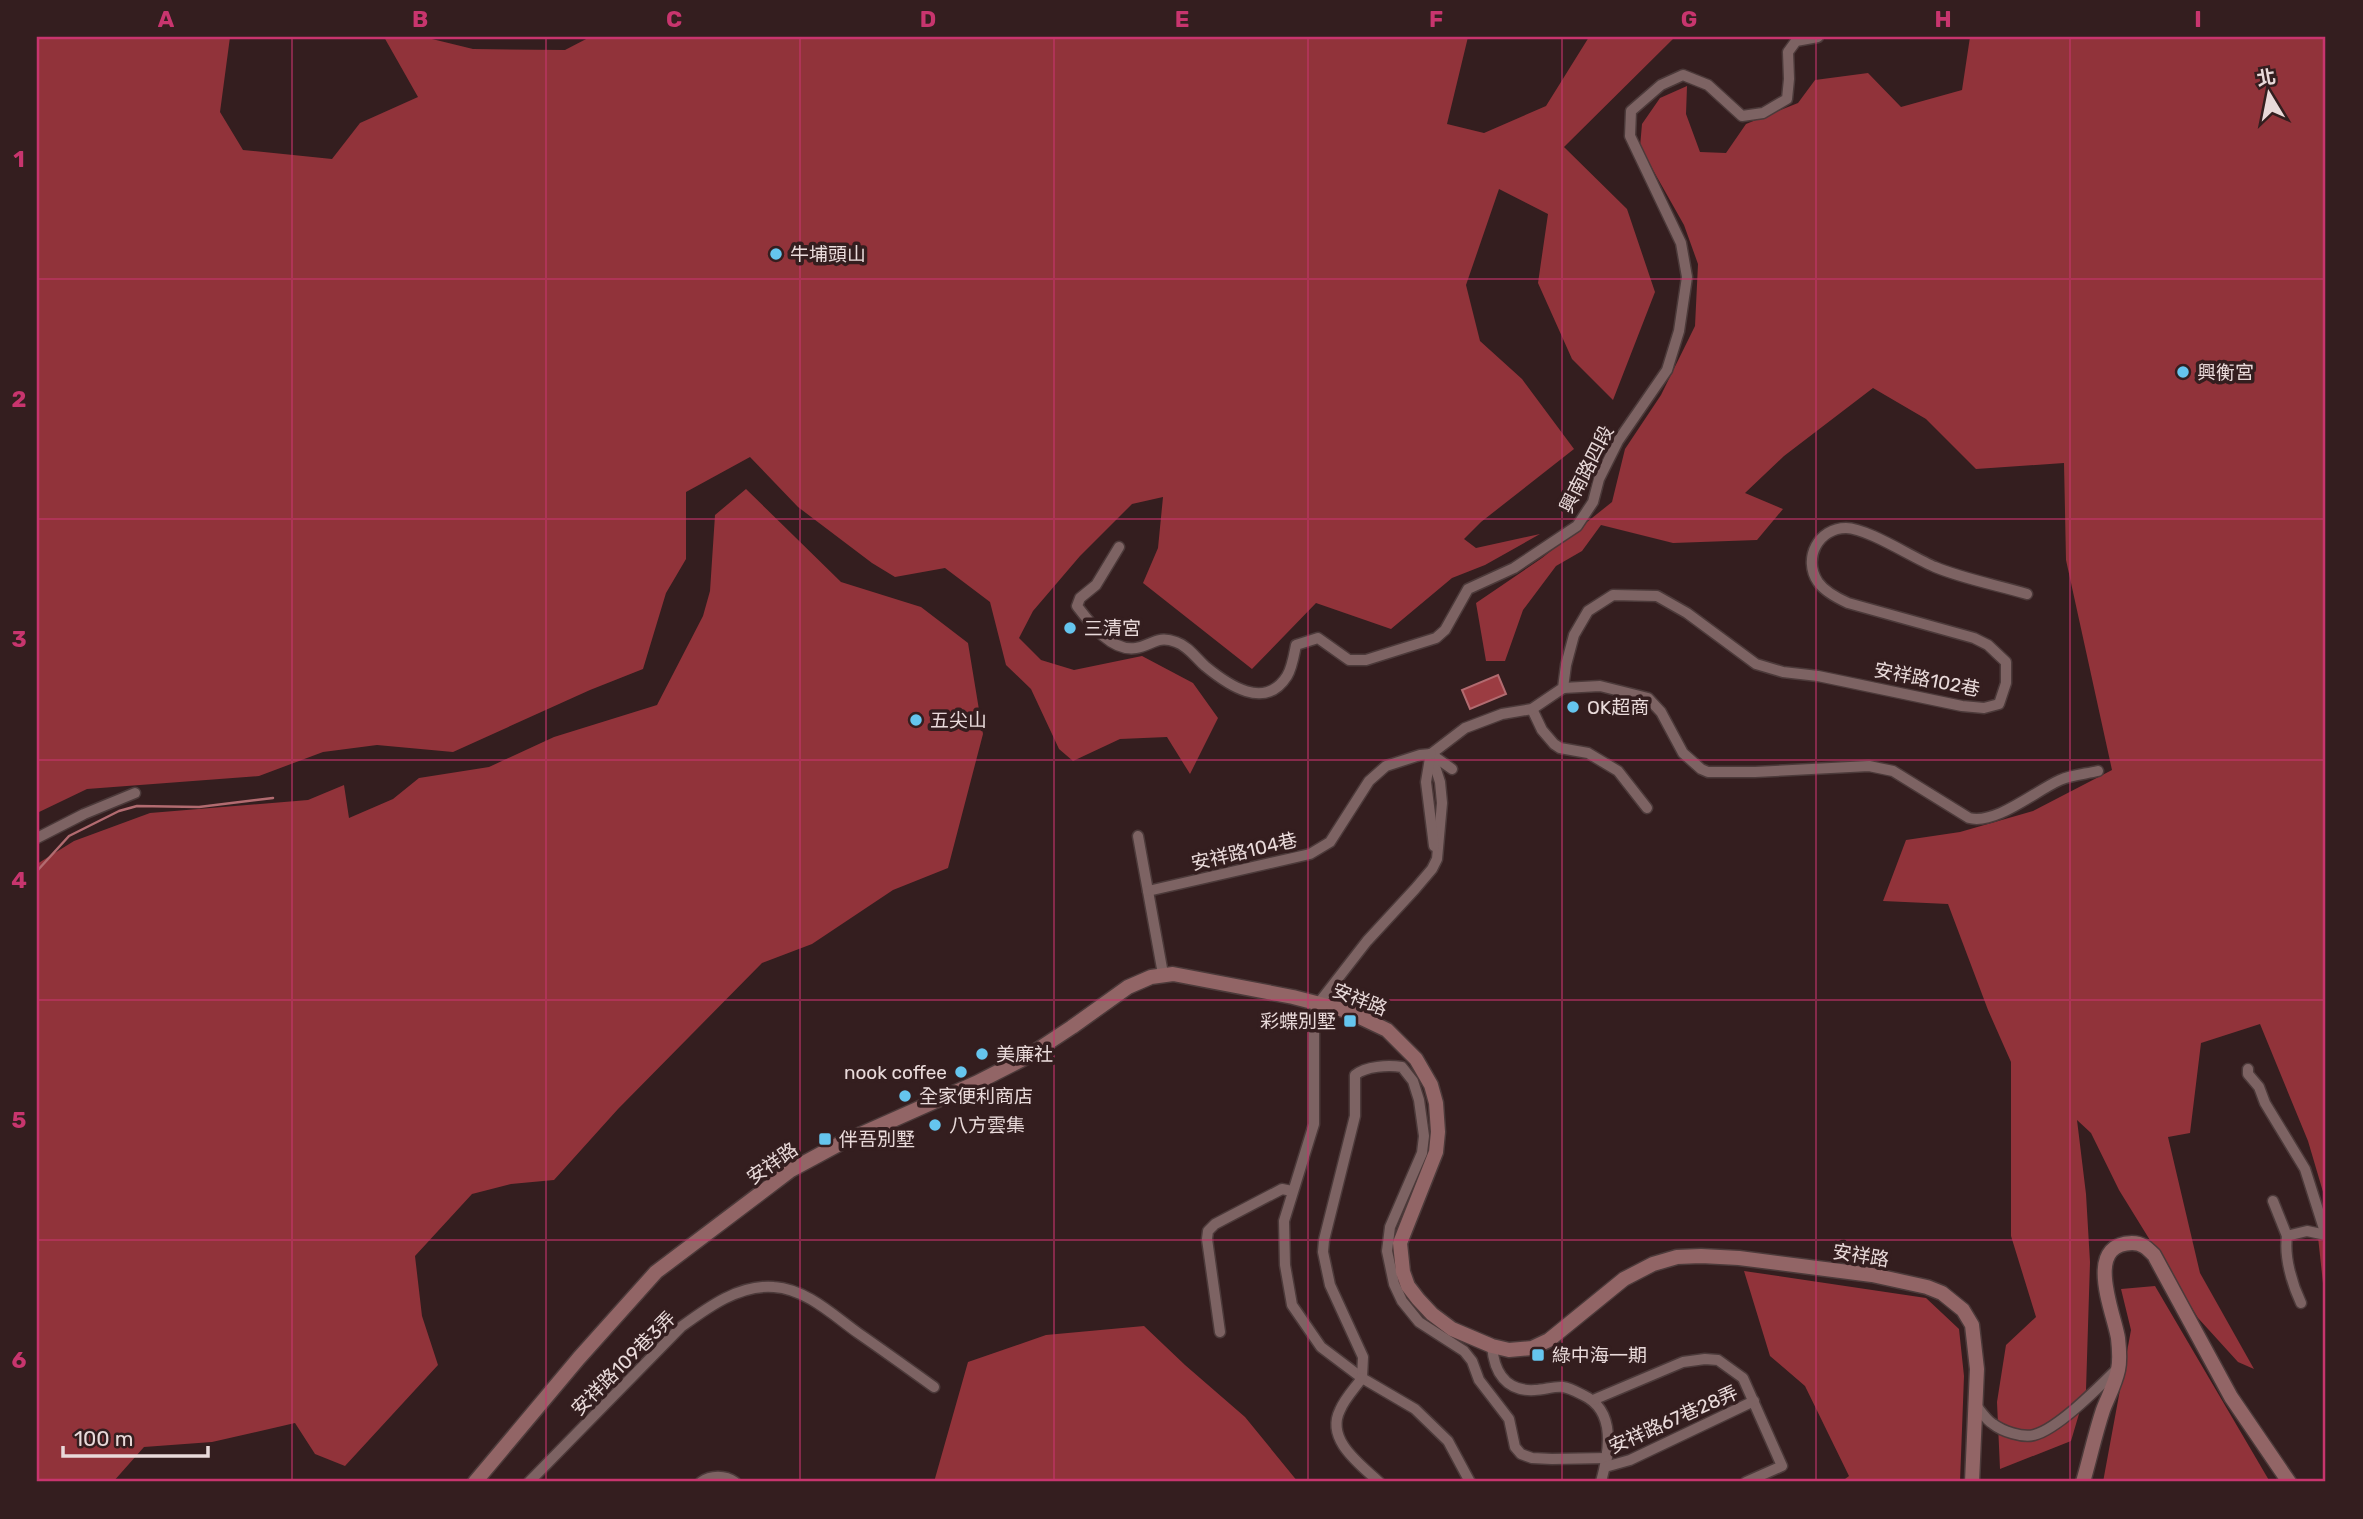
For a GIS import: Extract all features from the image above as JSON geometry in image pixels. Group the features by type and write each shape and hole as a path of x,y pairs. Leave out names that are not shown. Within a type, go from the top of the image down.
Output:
{"street":[{"name":"興南路四段","path":"1119,547 1096,585 1080,598 1077,606 1083,614 1117,646 1134,648 1164,638 1181,643 1205,666 1252,695 1266,694 1281,684 1288,674 1296,645 1318,638 1349,660 1366,660 1436,639 1445,630 1468,589 1514,568 1577,526 1593,502 1599,479 1618,441 1667,370 1679,331 1687,278 1681,243 1630,136 1631,111 1661,85 1683,75 1708,85 1742,116 1763,113 1787,99 1788,52 1796,41 1818,37"},
{"name":"安祥路102巷","path":"1563,688 1574,635 1588,611 1613,595 1657,596 1687,613 1756,664 1783,672 1818,676 1962,706 1984,708 1999,704 2006,683 2006,662 1999,654 1974,638 1848,603 1833,596 1817,580 1812,561 1815,544 1825,534 1849,528 1937,568 2027,594"},
{"path":"1431,754 1465,728 1502,714 1532,709 1563,688 1600,686 1648,698 1661,712 1683,752 1708,772 1869,765 1893,771 1969,818 1977,820 2004,811 2062,779 2098,771"},
{"path":"1532,709 1542,730 1554,744 1560,748 1588,753 1618,771 1647,808"},
{"path":"1431,754 1452,769"},
{"path":"1431,754 1440,782 1442,803 1437,859 1432,869 1367,942 1318,1004 1314,1016 1314,1124 1284,1221 1284,1265 1292,1305 1321,1347 1362,1378 1415,1409 1448,1441 1470,1482"},
{"name":"安祥路104巷","path":"1148,891 1310,854 1330,842 1369,781 1385,766 1431,754"},
{"path":"37,838 84,814 135,793"},
{"path":"1138,836 1163,974"},
{"name":"安祥路","path":"475,1482 579,1358 669,1260 791,1171 841,1143 1000,1070 1072,1027 1128,987 1163,974 1201,978 1347,1011 1387,1030 1416,1059 1431,1085 1436,1103 1436,1152 1400,1243 1403,1272 1408,1286 1433,1314 1452,1329 1492,1346 1509,1350 1532,1349 1556,1334 1624,1279 1653,1264 1677,1257 1701,1255 1764,1261 1872,1275 1927,1287 1942,1293 1963,1310 1972,1325 1977,1369 1972,1482"},
{"name":"安祥路67巷28弄","path":"1362,1378 1363,1357 1330,1285 1323,1252 1324,1240 1355,1116 1355,1075 1359,1071 1395,1066 1402,1067 1413,1081 1421,1108 1424,1136 1422,1153 1390,1227 1387,1251 1394,1284 1402,1301 1419,1322 1464,1351 1472,1361 1479,1380 1509,1419 1515,1447 1521,1454 1532,1458 1606,1463 1630,1460 1754,1401"},
{"path":"2248,1069 2248,1074 2259,1087 2264,1102 2305,1169 2326,1235 2307,1231 2287,1236"},
{"path":"1220,1332 1207,1239 1209,1231 1215,1224 1282,1189 1292,1191"},
{"path":"2273,1201 2287,1236 2286,1247 2295,1291 2301,1303"},
{"path":"2083,1482 2118,1368 2118,1338 2103,1276 2110,1254 2115,1248 2126,1243 2146,1246 2154,1255 2231,1397 2289,1482"},
{"name":"安祥路109巷3弄","path":"529,1482 681,1327 705,1309 733,1295 756,1289 774,1287 807,1297 934,1387"},
{"path":"1492,1346 1493,1362 1497,1371 1513,1387 1534,1391 1562,1387 1593,1400 1607,1422 1606,1463 1601,1482"},
{"path":"1593,1400 1683,1362 1718,1360 1743,1378 1782,1466 1746,1482"},
{"path":"1975,1404 1991,1424 2010,1433 2033,1435 2057,1422 2091,1396 2118,1368"},
{"path":"1362,1378 1338,1412 1337,1429 1343,1449 1379,1482"},
{"path":"701,1482 719,1476 735,1482"}],"shaded area":[{"path":"37,37 230,37 220,112 243,150 332,159 360,123 418,97 384,37 431,37 473,49 565,50 590,37 1468,37 1447,124 1484,133 1546,106 1589,37 1675,37 1564,147 1627,209 1655,292 1613,400 1572,359 1538,283 1548,214 1499,189 1466,285 1480,341 1522,379 1574,449 1481,522 1464,539 1476,548 1540,534 1485,565 1452,578 1391,629 1316,603 1252,669 1143,583 1158,548 1163,497 1132,504 1080,556 1033,611 1019,638 1041,660 1074,670 1142,656 1193,683 1218,718 1190,774 1167,737 1120,739 1073,761 1059,749 1031,689 1006,665 990,602 945,568 895,577 872,563 798,507 750,457 686,492 686,559 666,593 643,669 453,752 377,745 323,752 259,776 87,789 37,813"},
{"path":"1970,37 2326,37 2326,1202 2308,1141 2260,1024 2201,1043 2190,1133 2168,1137 2200,1273 2254,1369 2238,1362 2198,1318 2119,1190 2091,1133 2077,1120 2086,1194 2090,1262 2086,1390 2071,1441 2000,1469 1997,1402 2006,1345 2036,1317 2011,1236 2011,1062 1988,1010 1948,904 1883,901 1906,840 1960,832 2033,811 2112,770 2066,560 2064,463 1976,469 1926,419 1873,388 1784,456 1745,493 1783,509 1757,540 1673,543 1601,525 1582,551 1556,566 1523,610 1505,661 1486,661 1476,603 1542,558 1612,502 1625,449 1661,395 1695,326 1698,264 1684,225 1640,147 1642,124 1660,98 1687,86 1686,114 1700,152 1726,153 1746,124 1798,103 1815,80 1868,73 1901,107 1962,90"},
{"path":"746,489 841,582 921,607 968,643 983,734 948,868 893,890 812,944 762,963 618,1109 554,1180 511,1184 472,1194 415,1256 422,1316 438,1365 345,1466 315,1454 295,1423 212,1442 144,1447 113,1482 37,1482 37,864 74,841 150,813 308,800 344,785 349,818 393,799 419,778 489,767 554,737 657,705 703,616 710,591 715,515"},
{"path":"1498,675 1506,694 1470,709 1462,690"},
{"path":"2318,1237 2326,1244 2326,1311"},
{"path":"1744,1271 1926,1298 1959,1329 1964,1376 1960,1482 1841,1482 1849,1476 1805,1386 1770,1356"},
{"path":"2155,1286 2270,1482 2103,1482 2131,1330 2121,1289"},
{"path":"1144,1326 1245,1417 1298,1482 934,1482 968,1362 1046,1335"}],"waterway":[{"path":"37,871 69,836 119,811 137,806 199,807 273,798"}],"place":[{"name":"牛埔頭山","path":"776,254"},
{"name":"興衡宮","path":"2183,372"},
{"name":"三清宮","path":"1070,628"},
{"name":"OK超商","path":"1573,707"},
{"name":"五尖山","path":"916,720"},
{"name":"彩蝶別墅","path":"1350,1021"},
{"name":"美廉社","path":"982,1054"},
{"name":"nook coffee","path":"961,1072"},
{"name":"全家便利商店","path":"905,1096"},
{"name":"八方雲集","path":"935,1125"},
{"name":"伴吾別墅","path":"825,1139"},
{"name":"綠中海一期","path":"1538,1355"}]}
